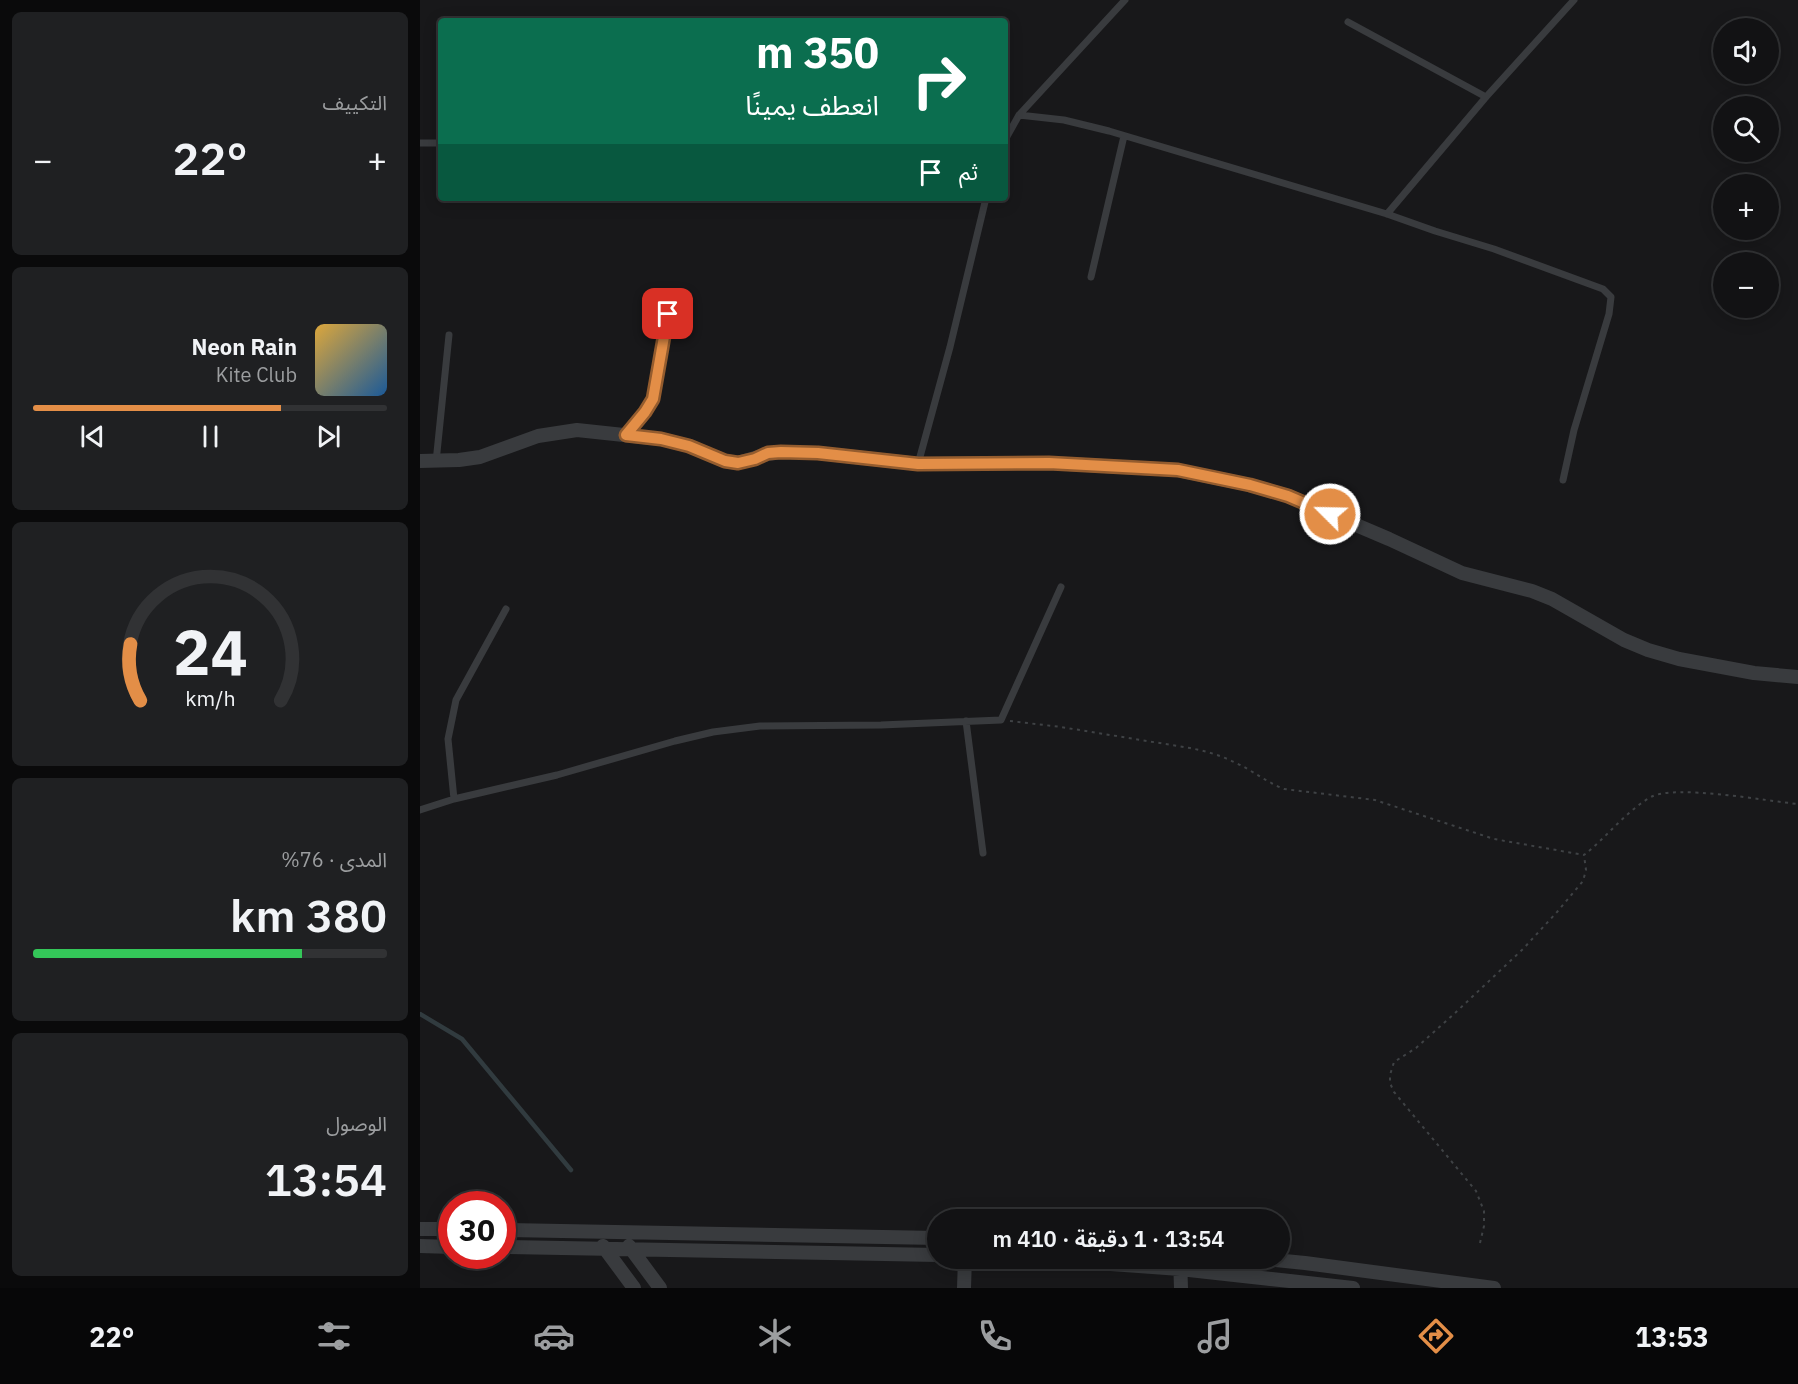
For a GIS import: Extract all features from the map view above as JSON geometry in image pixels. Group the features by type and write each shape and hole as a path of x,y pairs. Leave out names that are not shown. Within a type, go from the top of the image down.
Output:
{"street":[{"path":"420,461 436,462 480,457 538,436 577,430 661,439 689,446 725,461 738,463 768,453 781,452 828,454 918,464 1049,463 1178,470 1250,485 1298,500 1462,573 1532,591 1552,599 1624,640 1648,650 1679,660 1798,677"},
{"path":"420,1229 438,1229"},
{"path":"516,1230 927,1238"},
{"path":"592,1232 634,1288"},
{"path":"619,1232 660,1288"},
{"path":"420,1246 438,1246"},
{"path":"516,1247 927,1255"},
{"path":"1290,1262 1494,1288"},
{"path":"964,1269 964,1288"},
{"path":"1180,1269 1181,1288"},
{"path":"1216,1269 1353,1288"},
{"path":"1388,1288 1392,1274"}],"lane":[{"path":"1008,135 1019,116 1125,0"},
{"path":"1387,214 1486,97 1574,0"},
{"path":"1348,22 1486,97"},
{"path":"1019,116 1064,120 1124,136 1387,214 1520,257 1546,269 1603,289 1611,297 1609,314 1574,430 1563,480"},
{"path":"1090,277 1124,136"},
{"path":"420,143 438,143"},
{"path":"918,464 950,347 985,201"},
{"path":"626,435 653,399 668,314"},
{"path":"436,462 449,335"},
{"path":"420,810 454,799 557,775 713,732 760,726 881,725 1001,720 1061,587"},
{"path":"454,799 448,739 456,700 506,609"},
{"path":"966,721 983,854"}],"path":[{"path":"1001,720 1061,727 1200,750 1236,763 1284,789 1375,800 1494,839 1584,855"},
{"path":"1584,855 1640,804 1660,793 1670,791 1798,804"},
{"path":"1480,1243 1484,1212 1476,1191 1394,1092 1390,1083 1390,1075 1394,1062 1416,1048 1455,1014 1523,949 1578,889 1585,876 1584,855"}],"waterway":[{"path":"420,1014 462,1039 571,1170"}],"route":[{"path":"668,314 653,399 626,435 661,439 689,446 725,461 738,463 768,453 781,452 818,453 918,464 1049,463 1178,470 1250,485 1288,496 1330,514"}]}
